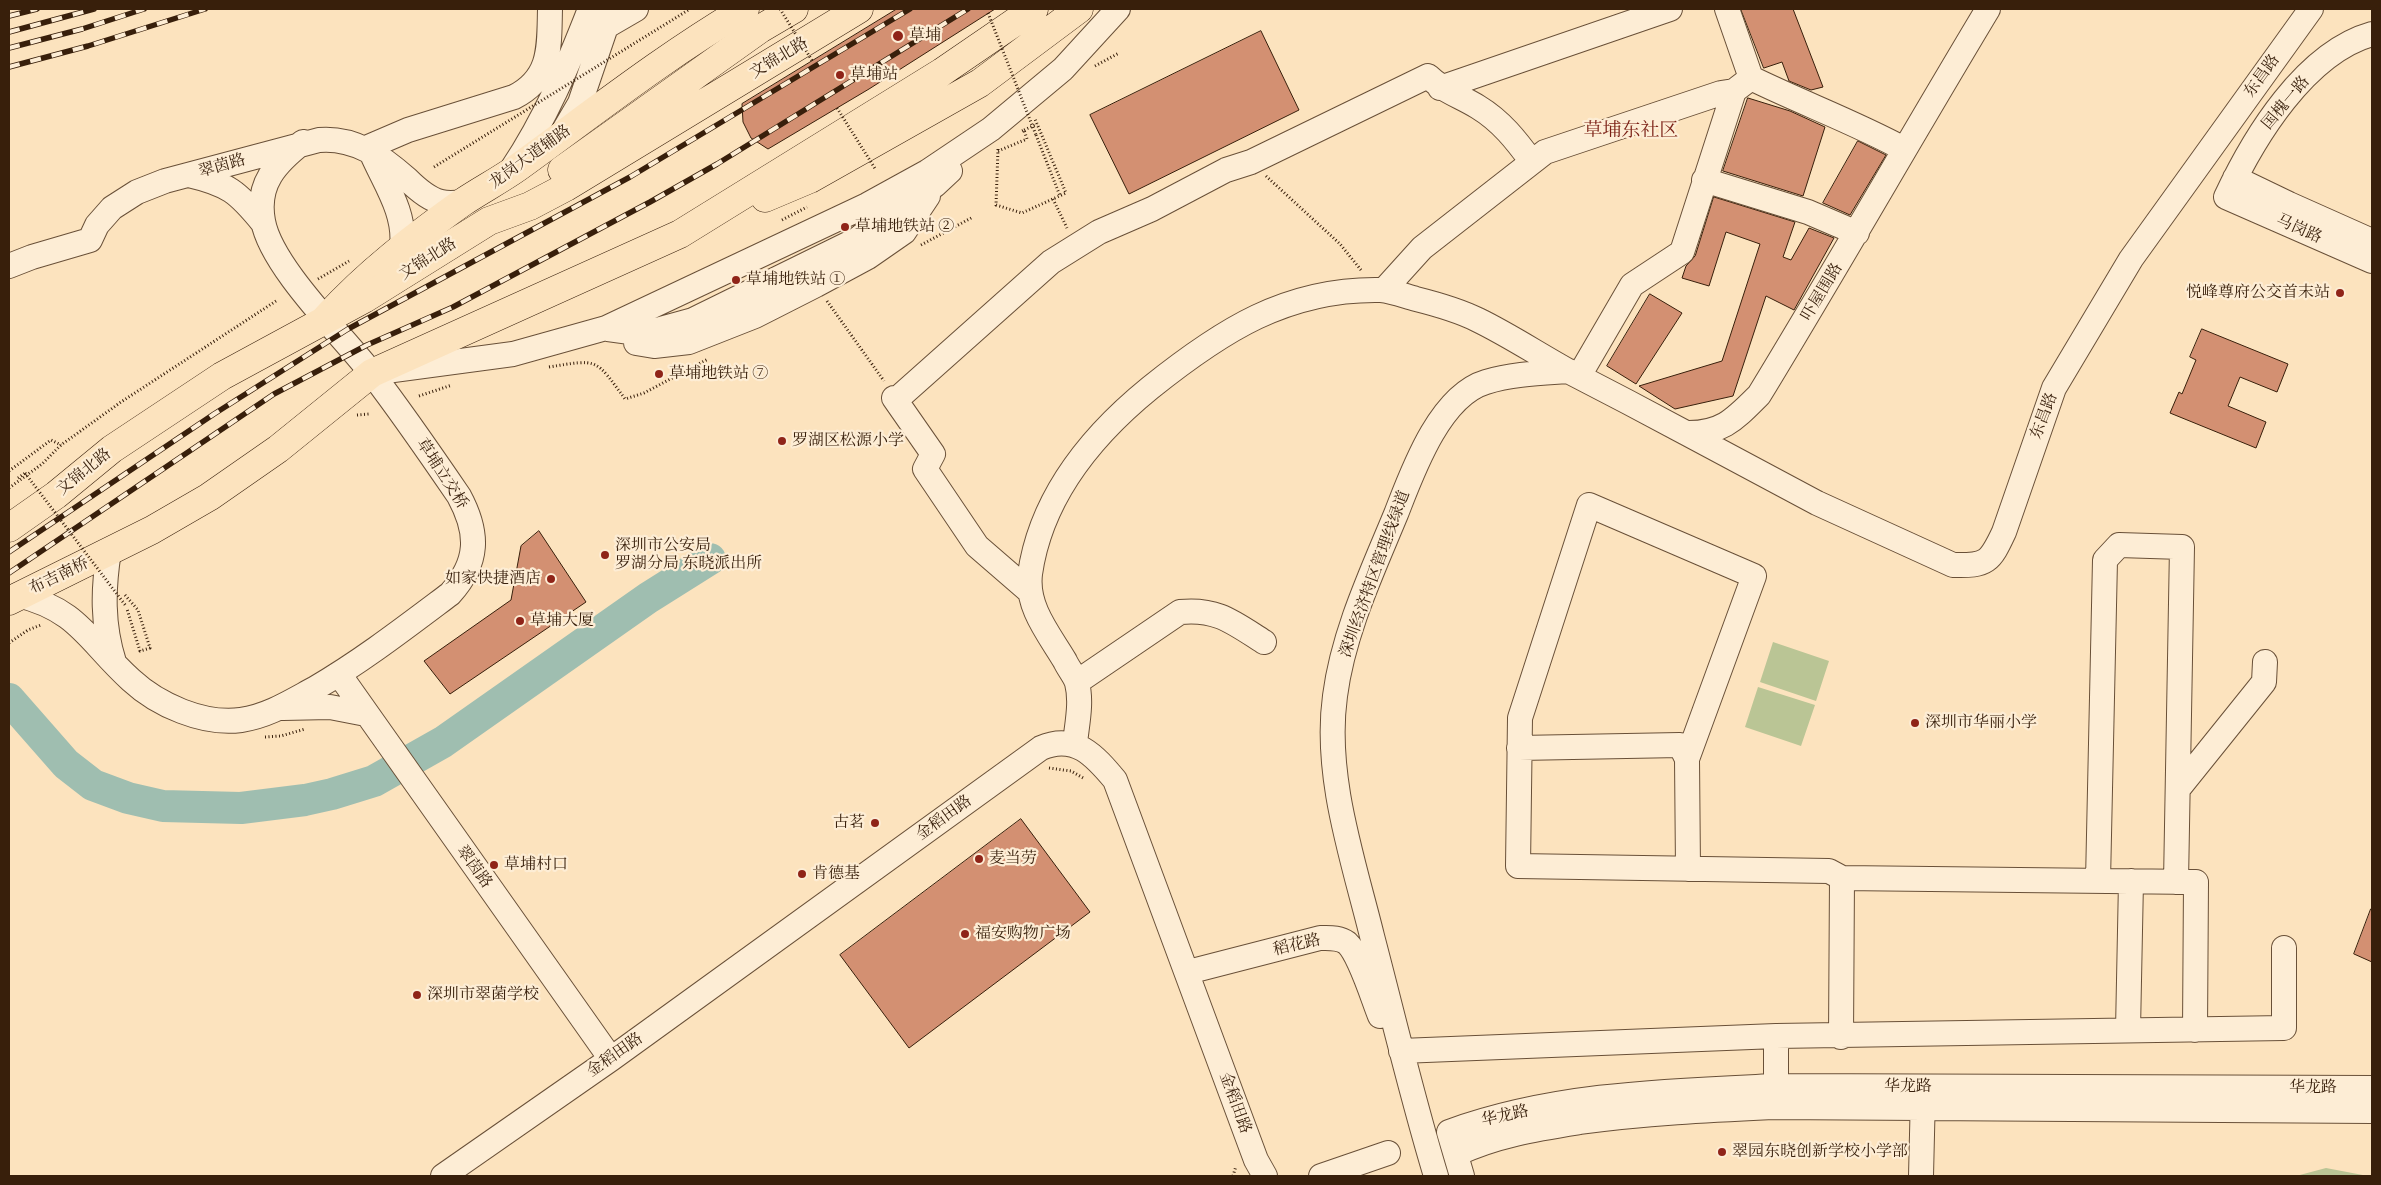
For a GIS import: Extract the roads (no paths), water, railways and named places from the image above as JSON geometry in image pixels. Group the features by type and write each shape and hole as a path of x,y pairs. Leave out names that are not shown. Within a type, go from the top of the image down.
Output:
{"main road":[{"name":"龙岗大道辅路","path":"326,319 356,285 402,247 464,202 507,175 655,65 745,9"},
{"path":"489,222 744,40 794,9"},
{"name":"文锦北路","path":"9,528 56,495 112,449 222,376 364,299 489,222 530,206 566,187 859,9"},
{"path":"826,30 865,9"},
{"path":"680,234 892,104 1034,9"},
{"path":"109,551 152,530 209,497 278,449 372,373 680,234 810,179 980,83 1079,9"},
{"path":"892,104 998,11"},
{"name":"布吉南桥","path":"14,598 109,551"}],"street":[{"path":"402,247 403,234 400,216 369,151 408,130 514,97 526,91 542,72 548,56 550,9"},
{"path":"574,50 578,9"},
{"path":"507,175 532,137 574,50 590,9"},
{"path":"557,139 568,127 580,103 608,18 636,9"},
{"path":"606,328 630,332 653,331 693,320 856,240 935,185 994,140 1118,9"},
{"path":"1440,88 1670,9"},
{"path":"1574,374 1632,285 1682,252 1704,180 1742,85 1727,9"},
{"name":"吓屋围路","path":"1686,433 1702,434 1718,430 1737,417 1759,395 1857,233 1904,149 1988,9"},
{"name":"东昌路","path":"1686,433 1818,503 1953,565 1977,565 1994,553 2004,532 2054,388 2131,259 2311,9"},
{"name":"国槐一路","path":"2231,187 2254,143 2284,100 2320,63 2356,39 2372,34"},
{"path":"1029,591 977,546 925,469 933,454 891,393 1051,262 1099,232 1152,209 1226,170 1251,162 1428,76 1440,88 1478,107 1508,130 1532,162"},
{"path":"1380,290 1422,248 1544,152 1742,85 1796,100 1860,126 1904,149"},
{"name":"翠茵路","path":"9,266 32,257 90,240 96,225 112,208 131,196 165,181 303,142 334,138 347,140 393,166 417,188 439,202 450,204 464,202"},
{"path":"372,373 513,354 606,328 867,205 927,172 994,140"},
{"path":"263,223 261,206 264,190 272,171 285,156 303,142"},
{"path":"189,175 220,184 234,191 263,223 278,254 326,319"},
{"path":"1704,180 1808,212 1857,233"},
{"name":"马岗路","path":"2231,187 2288,204 2372,241"},
{"name":"马岗路","path":"2231,187 2372,261"},
{"path":"1075,744 1079,704 1077,682 1036,612 1029,591 1031,572 1045,519 1067,475 1094,439 1131,403 1192,355 1234,328 1276,307 1317,296 1380,290 1437,304 1478,320 1574,374 1686,433"},
{"name":"草埔立交桥","path":"281,708 339,674 450,594 462,581 474,549 469,515 459,496 372,373 326,319"},
{"name":"深圳经济特区管理线绿道","path":"1436,1176 1401,1051 1341,812 1332,743 1335,696 1346,647 1372,573 1412,473 1440,418 1467,393 1484,382 1533,374 1574,374"},
{"path":"1688,869 1687,760 1754,576 1589,504 1520,718 1518,866 1688,869 1829,871 1842,878 2196,882 2195,1030"},
{"path":"2098,881 2105,560 2119,545 2182,547 2176,882"},
{"path":"109,551 104,582 104,606 108,639 114,664"},
{"path":"14,598 46,604 70,616 114,664 149,694 194,715 215,720 240,720 260,716 281,708 330,707 366,714"},
{"path":"1077,682 1180,612 1198,610 1222,615 1264,642"},
{"path":"2178,789 2264,682 2265,662"},
{"name":"翠茵路","path":"339,674 611,1059"},
{"name":"金稻田路","path":"443,1176 611,1059 1042,748 1051,744 1075,744 1093,755 1115,780 1188,972 1254,1169"},
{"path":"1519,748 1680,744 1687,760"},
{"path":"1841,1037 1842,878"},
{"path":"2128,1030 2131,881"},
{"name":"稻花路","path":"1188,972 1320,938 1334,937 1347,944 1358,961 1387,1033 1401,1051"},
{"path":"1401,1051 1776,1036 1841,1037 2284,1028 2284,948"},
{"path":"1776,1036 1776,1086"},
{"name":"华龙路","path":"2372,1088 1923,1098 1684,1111 1601,1120 1498,1137 1459,1165 1449,1132 1495,1116 1607,1098 1683,1090 1776,1086 1923,1098 2372,1111"},
{"path":"1922,1176 1923,1098"},
{"path":"1321,1176 1388,1153"}],"waterway":[{"path":"9,699 66,764 93,785 128,798 163,806 241,808 305,800 374,781 443,742 648,598 710,559"}],"railway":[{"path":"9,16 37,9"},
{"path":"9,32 94,9"},
{"path":"9,48 82,29 144,9"},
{"path":"9,67 88,46 205,9"},
{"path":"9,552 214,414 348,329 630,177 910,9"},
{"path":"9,573 274,394 367,345 453,307 650,202 717,164 968,9"}],"place":[{"name":"草埔","path":"898,36"},
{"name":"草埔站","path":"840,75"},
{"name":"草埔地铁站 ②","path":"845,227"},
{"name":"草埔地铁站 ①","path":"736,280"},
{"name":"悦峰尊府公交首末站","path":"2340,293"},
{"name":"草埔地铁站 ⑦","path":"659,374"},
{"name":"罗湖区松源小学","path":"782,441"},
{"name":"深圳市公安局 罗湖分局 东晓派出所","path":"605,555"},
{"name":"如家快捷酒店","path":"551,579"},
{"name":"草埔大厦","path":"520,621"},
{"name":"深圳市华丽小学","path":"1915,723"},
{"name":"古茗","path":"875,823"},
{"name":"麦当劳","path":"979,859"},
{"name":"草埔村口","path":"494,865"},
{"name":"肯德基","path":"802,874"},
{"name":"福安购物广场","path":"965,934"},
{"name":"深圳市翠菌学校","path":"417,995"},
{"name":"翠园东晓创新学校小学部","path":"1722,1152"}],"district":[{"name":"草埔东社区","path":"1631,131"}]}
